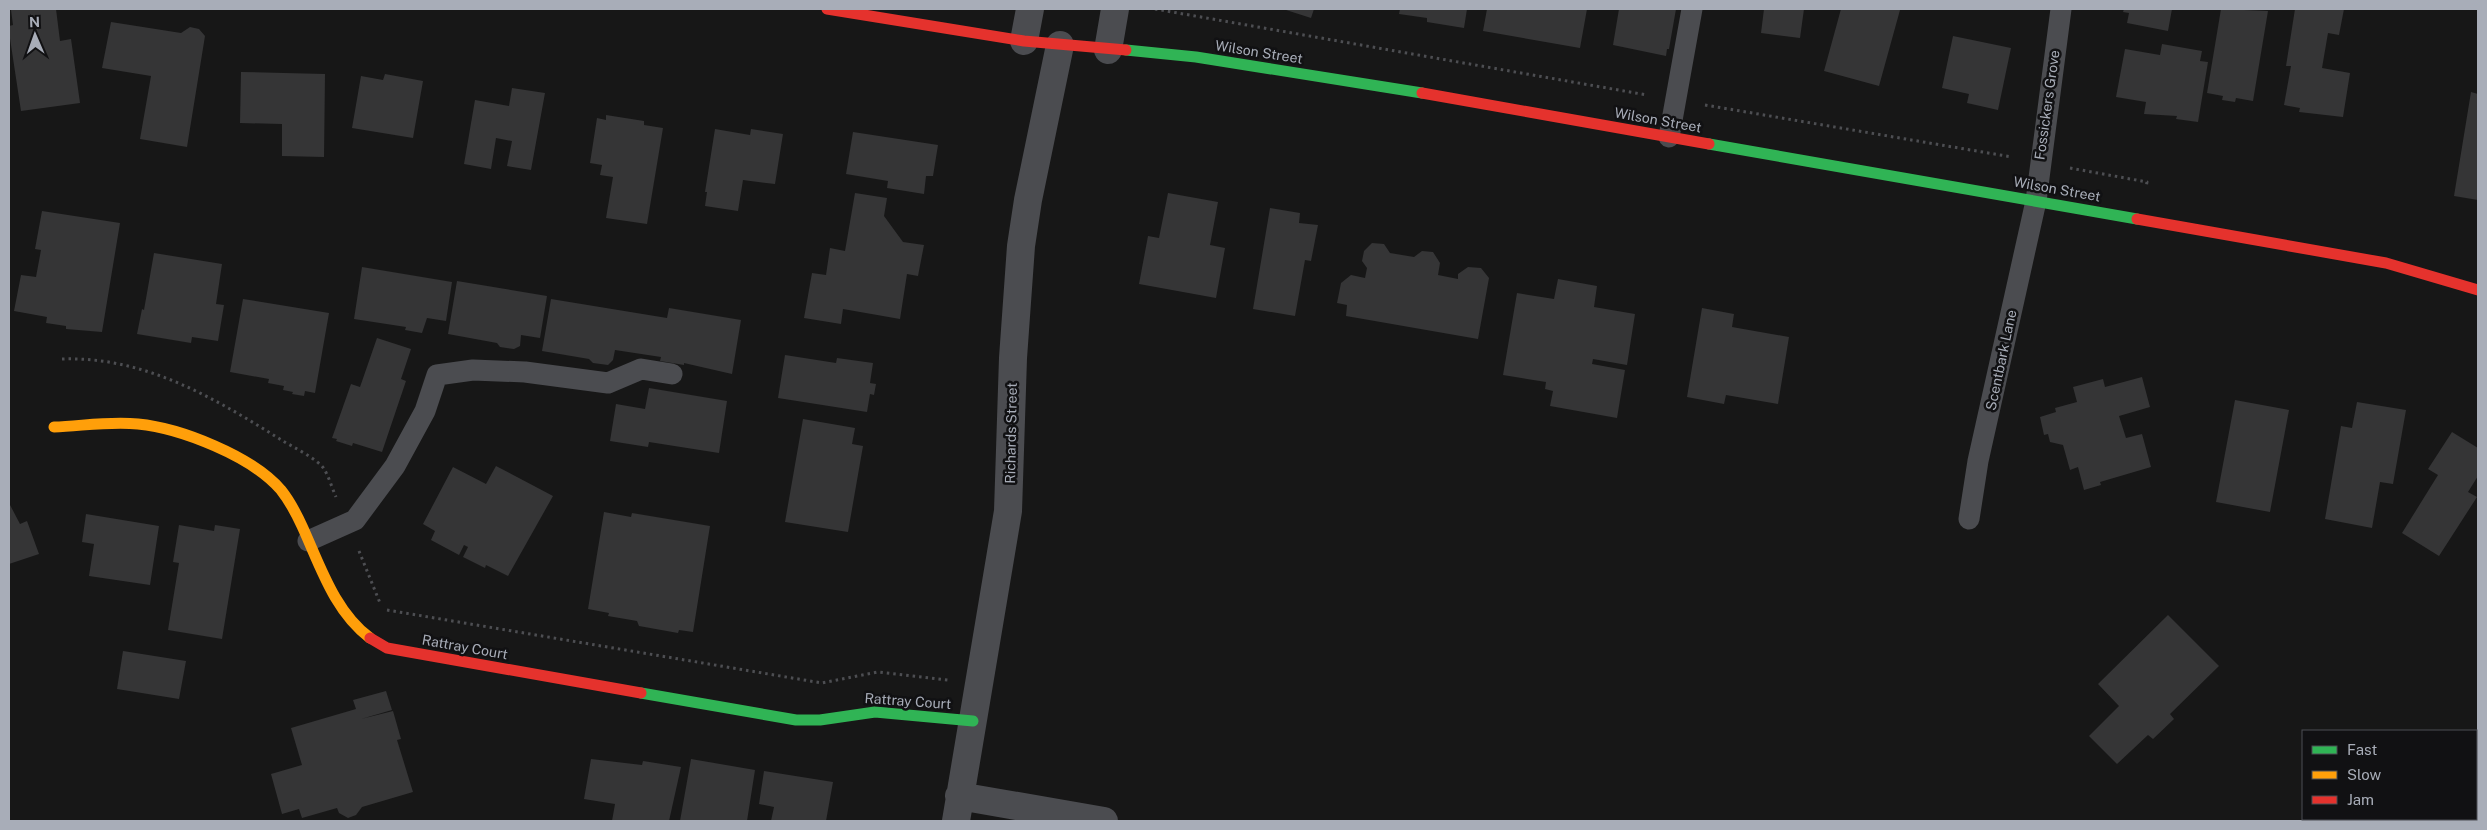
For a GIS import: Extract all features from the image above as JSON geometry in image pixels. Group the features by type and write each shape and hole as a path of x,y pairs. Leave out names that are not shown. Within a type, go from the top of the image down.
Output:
{"street":[{"name":"Wilson Street","path":"827,9 1024,41 1196,57 1427,94 2386,263 2478,290"},
{"path":"1024,41 1030,9"},
{"path":"1108,50 1115,9"},
{"name":"Richards Street","path":"957,809 1008,511 1013,358 1021,246 1028,200 1060,45"},
{"name":"Rattray Court","path":"54,427 124,423 149,425 175,432 246,462 260,470 288,499 343,612 366,637 387,648 796,720 820,720 874,712 973,721"},
{"path":"957,809 1104,821"}],"lane":[{"path":"1669,137 1692,9"},
{"name":"Fossickers Grove","path":"2036,201 2061,9"},
{"name":"Scentbark Lane","path":"1969,519 1978,461 2036,201"},
{"path":"308,541 355,520 395,466 425,411 437,375 473,370 526,372 608,383 641,369 672,374"}],"path":[{"path":"62,359 95,361 148,371 174,380 207,395 324,467 382,609 822,683 878,672 979,684"}],"building":[{"path":"56,9 60,41 71,39 80,103 21,111 9,32 9,26 13,25 11,10"},
{"path":"1283,9 1314,9 1311,18"},
{"path":"1400,9 1467,9 1464,28 1427,22 1427,18 1399,14"},
{"path":"1487,9 1587,9 1580,48 1483,31"},
{"path":"1619,9 1676,9 1666,56 1613,45"},
{"path":"1764,9 1804,9 1800,38 1761,33"},
{"path":"1841,9 1900,10 1879,86 1824,71"},
{"path":"2124,9 2172,9 2168,31 2127,23 2129,13 2123,12"},
{"path":"2221,9 2268,11 2253,101 2236,98 2235,102 2222,100 2223,96 2207,93"},
{"path":"2295,9 2344,9 2339,35 2328,33 2322,68 2350,73 2343,117 2299,112 2300,108 2284,105 2291,66 2286,66"},
{"path":"111,22 181,33 190,27 199,29 205,36 187,147 140,139 151,76 102,68"},
{"path":"1953,36 2011,48 1998,110 1967,103 1969,94 1942,88"},
{"path":"2162,44 2202,51 2200,61 2208,62 2198,122 2176,119 2177,116 2144,114 2146,102 2116,97 2125,49 2160,55"},
{"path":"241,72 325,74 324,157 282,156 282,124 240,123"},
{"path":"385,74 423,81 413,138 352,128 361,76 383,80"},
{"path":"512,88 545,93 531,170 507,166 512,141 496,138 491,169 464,164 475,100 509,106"},
{"path":"2471,92 2478,94 2478,200 2454,196"},
{"path":"606,115 644,121 644,125 663,128 647,224 606,218 613,177 600,175 602,165 590,163 597,118 606,120"},
{"path":"715,129 750,135 751,129 783,134 775,184 743,180 738,211 705,206 707,192 705,192"},
{"path":"853,132 938,145 933,176 926,176 924,194 887,188 888,181 846,174"},
{"path":"855,193 887,198 884,216 903,242 924,245 918,276 907,274 900,319 843,309 841,324 804,318 812,273 826,275 830,248 845,251"},
{"path":"1168,193 1218,202 1210,245 1225,248 1216,298 1139,284 1148,236 1159,238"},
{"path":"1270,208 1300,213 1299,223 1318,225 1311,261 1305,260 1295,316 1253,309"},
{"path":"42,211 120,223 102,332 66,329 66,326 46,323 47,317 14,311 21,275 36,277 41,250 35,249"},
{"path":"1372,243 1384,244 1390,253 1414,257 1422,251 1433,252 1440,263 1438,275 1458,279 1458,274 1468,267 1481,268 1489,278 1478,339 1346,316 1347,305 1337,303 1341,283 1351,275 1365,278 1367,268 1362,261 1364,251"},
{"path":"154,253 222,264 216,304 224,305 218,341 192,337 191,343 137,334 142,309 144,310"},
{"path":"362,267 452,282 446,321 427,318 422,333 405,330 406,327 354,319"},
{"path":"1558,279 1597,286 1594,307 1635,314 1627,365 1593,359 1592,364 1625,370 1617,418 1550,406 1553,391 1545,389 1546,382 1503,375 1517,293 1554,299"},
{"path":"457,281 547,296 540,338 521,335 520,346 514,349 500,347 497,343 448,334"},
{"path":"243,299 329,313 315,393 305,391 304,396 292,394 293,392 283,390 284,386 268,383 269,379 230,372"},
{"path":"551,299 667,318 669,308 741,320 732,374 684,363 684,365 660,361 661,357 615,350 613,360 608,365 593,363 589,359 542,351"},
{"path":"1702,308 1734,314 1732,327 1789,337 1778,404 1726,395 1724,404 1687,397"},
{"path":"377,338 411,349 401,379 406,381 382,452 353,443 352,446 332,438 351,384 360,387"},
{"path":"785,355 836,363 837,358 873,363 870,383 876,384 874,395 870,394 867,412 778,398"},
{"path":"2142,377 2150,407 2119,416 2126,438 2142,434 2151,467 2100,482 2101,485 2084,490 2078,467 2070,470 2063,445 2050,442 2048,434 2044,435 2040,417 2056,412 2055,408 2077,402 2073,387 2103,379 2105,387"},
{"path":"649,388 727,401 719,453 649,442 648,447 610,441 616,404 645,409"},
{"path":"2235,400 2289,410 2270,512 2216,502"},
{"path":"2357,402 2406,410 2393,484 2380,482 2372,528 2325,519 2341,426 2352,428"},
{"path":"803,419 855,428 852,444 863,446 848,532 785,522"},
{"path":"2452,432 2478,448 2478,476 2468,492 2477,497 2439,556 2402,533 2438,475 2428,469"},
{"path":"496,466 553,496 508,576 486,565 485,568 463,557 468,547 464,545 459,555 431,540 435,531 423,524 453,467 486,484"},
{"path":"9,503 20,524 27,521 39,554 9,564"},
{"path":"604,512 631,517 632,513 710,526 693,632 679,630 678,633 639,626 637,621 608,616 609,613 588,609"},
{"path":"86,514 159,526 150,585 89,576 94,544 82,542"},
{"path":"179,525 214,531 215,525 240,529 222,639 168,630 179,563 173,562"},
{"path":"2168,615 2219,666 2170,714 2174,719 2153,739 2148,735 2117,764 2089,736 2119,706 2098,684"},
{"path":"123,651 186,661 179,699 117,689"},
{"path":"386,691 392,710 361,719 393,711 401,739 397,740 413,792 362,807 356,815 348,818 339,813 337,808 302,818 299,809 282,814 271,774 302,765 291,728 356,709 353,700"},
{"path":"591,759 642,765 643,761 681,767 669,821 612,821 615,804 584,799"},
{"path":"691,759 755,770 747,821 680,821"},
{"path":"764,771 833,782 826,821 771,821 774,807 759,804"}],"traffic: fast":[{"path":"1126,50 1196,57 1422,93"},
{"path":"1709,144 2137,219"},
{"path":"641,693 796,720 820,720 875,712 973,721"}],"traffic: slow":[{"path":"54,427 117,423 155,427 174,431 214,446 252,466 268,478 287,498 300,521 337,601 357,627 370,638"}],"traffic: jam":[{"path":"827,9 1024,41 1126,50"},
{"path":"1422,93 1709,144"},
{"path":"2137,219 2386,263 2478,290"},
{"path":"370,638 387,648 641,693"}]}
